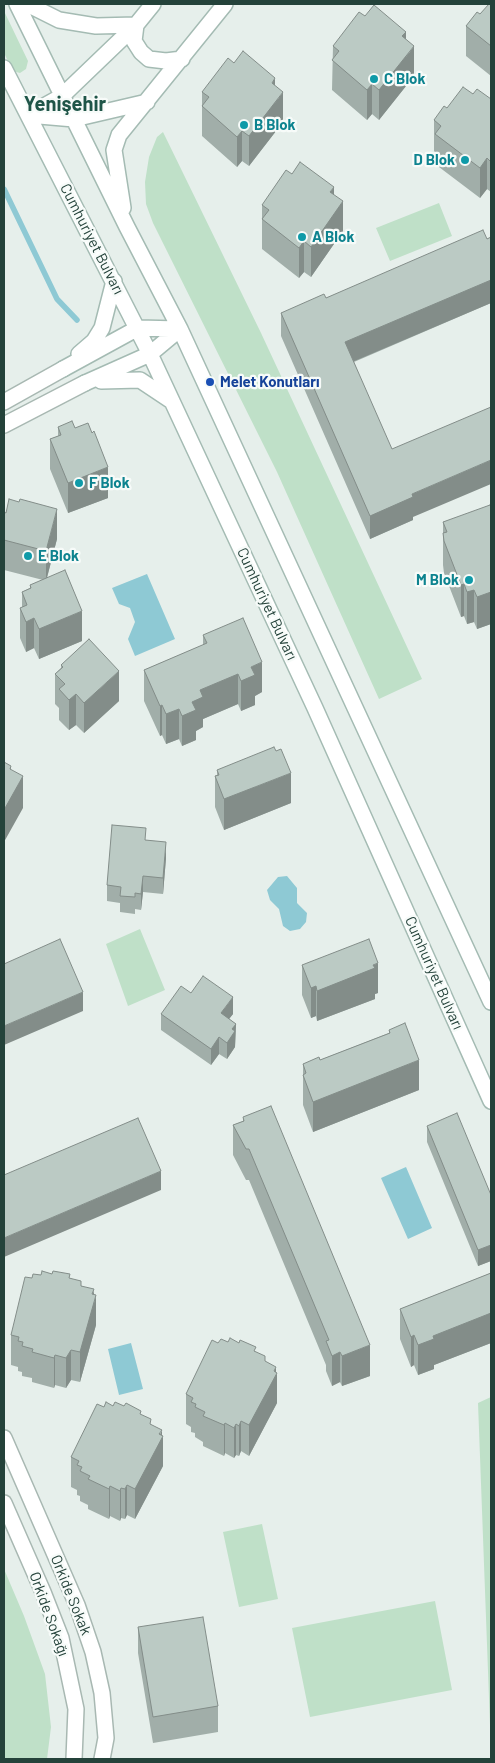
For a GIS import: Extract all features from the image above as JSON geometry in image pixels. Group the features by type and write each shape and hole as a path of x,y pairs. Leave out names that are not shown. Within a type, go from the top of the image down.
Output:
{"street":[{"path":"17,4 127,227 180,329 491,1002"},
{"path":"27,4 59,20 96,26 136,25"},
{"path":"28,115 62,96 136,25 153,4"},
{"path":"127,227 114,150 119,135 225,4"},
{"path":"136,25 134,41 140,52 150,59 166,61 182,59"},
{"name":"Cumhuriyet Bulvarı","path":"4,68 138,328 314,708 491,1101"},
{"path":"28,115 74,119 147,102"},
{"path":"63,369 94,341 102,328 114,281"},
{"path":"4,402 138,328 180,329"},
{"path":"4,425 85,383 150,354 180,329"},
{"path":"85,383 109,380 140,380 172,402"},
{"name":"Orkide Sokak","path":"4,1438 77,1605 93,1652 102,1693 106,1738 102,1759"},
{"name":"Orkide Sokağı","path":"4,1503 43,1592 60,1638 76,1709 74,1759"}],"green space":[{"path":"4,11 28,61 26,69 20,73 13,71 4,53"},
{"path":"163,132 261,333 422,679 379,699 277,472 153,223 146,204 145,182 149,157 157,137"},
{"path":"439,203 452,236 390,261 376,228"},
{"path":"140,929 165,990 128,1006 106,944"},
{"path":"491,1397 491,1752 478,1403"},
{"path":"262,1524 278,1599 239,1607 223,1532"},
{"path":"4,1569 24,1616 45,1674 51,1727 47,1759 4,1759"},
{"path":"435,1601 452,1690 310,1717 292,1628"}],"water":[{"path":"147,574 175,639 135,656 128,639 135,622 130,608 119,604 112,588"},
{"path":"287,876 297,888 297,903 307,913 306,922 300,929 290,931 283,926 279,909 270,900 267,890 278,877"},
{"path":"406,1167 432,1228 408,1239 381,1178"},
{"path":"131,1343 143,1389 119,1395 108,1349"}],"building":[{"path":"491,4 491,46 466,26 477,12 480,14"},
{"path":"374,5 406,32 402,36 414,46 379,90 372,84 367,90 332,60 339,51 333,46 359,12 365,16"},
{"path":"243,51 275,78 272,83 283,92 249,136 242,131 237,137 202,106 209,97 202,92 228,58 234,63"},
{"path":"463,87 473,94 477,89 491,99 491,162 487,158 480,168 435,134 441,126 434,120 444,106 447,108"},
{"path":"300,162 334,187 330,192 343,201 311,247 304,241 299,248 262,219 269,210 262,205 286,170 292,174"},
{"path":"483,230 487,239 491,237 491,280 345,342 392,449 491,407 491,460 412,494 413,497 370,516 281,313 324,294 326,298"},
{"path":"72,421 75,428 88,423 92,433 94,431 108,467 68,483 50,439 61,435 58,427"},
{"path":"9,499 19,502 20,499 57,509 46,551 4,540 4,512 6,513"},
{"path":"490,505 491,592 477,597 474,590 467,592 464,584 461,585 444,541 443,533 447,532 443,522"},
{"path":"65,570 82,611 39,629 34,618 26,622 20,608 27,605 22,592 31,588 30,585"},
{"path":"243,618 262,662 251,667 255,675 241,681 238,674 200,690 203,697 192,702 196,710 182,716 179,709 166,714 162,705 160,706 144,670 207,643 203,635"},
{"path":"89,639 119,671 84,703 76,694 69,700 59,689 65,684 55,674 63,667 61,665"},
{"path":"274,747 276,751 281,749 291,773 224,799 215,776 219,775 217,770"},
{"path":"4,762 11,766 10,769 23,776 4,810"},
{"path":"112,825 146,828 145,840 166,842 163,878 143,876 141,894 135,893 135,897 120,896 121,887 107,885"},
{"path":"60,939 83,992 4,1026 4,964"},
{"path":"369,939 378,963 373,965 375,968 317,991 316,986 311,988 302,965"},
{"path":"203,976 233,997 221,1013 236,1024 232,1029 235,1031 227,1043 219,1037 211,1049 161,1014 181,986 191,993"},
{"path":"405,1023 419,1060 313,1102 303,1075 306,1073 303,1064 319,1057 320,1060 390,1033 389,1030"},
{"path":"271,1106 370,1345 342,1356 340,1352 332,1356 326,1341 329,1340 249,1149 246,1149 233,1125 244,1121 243,1117"},
{"path":"457,1113 491,1195 491,1245 478,1250 427,1126"},
{"path":"138,1118 161,1171 4,1238 4,1175"},
{"path":"42,1271 52,1274 53,1271 70,1274 69,1278 81,1281 81,1286 94,1289 92,1294 96,1295 80,1352 71,1350 66,1358 55,1355 54,1358 32,1352 33,1349 22,1346 23,1342 18,1341 19,1337 11,1335 25,1277 32,1278 33,1274 41,1275"},
{"path":"491,1273 491,1313 433,1336 434,1339 418,1345 414,1335 411,1337 400,1309"},
{"path":"230,1338 239,1343 240,1340 256,1347 254,1351 265,1356 265,1361 276,1367 274,1371 277,1373 249,1425 241,1421 239,1426 236,1424 234,1428 203,1416 205,1412 195,1407 196,1404 191,1402 193,1398 186,1394 212,1340 218,1343 221,1339 228,1342"},
{"path":"106,1402 113,1406 115,1402 124,1406 126,1403 141,1411 140,1414 151,1419 150,1424 162,1430 159,1434 163,1436 135,1489 127,1485 125,1489 121,1488 120,1491 110,1486 109,1489 88,1479 90,1476 80,1471 82,1467 77,1465 79,1461 71,1457 97,1404 104,1407"},
{"path":"203,1617 218,1706 153,1717 138,1627"}],"waterway":[{"path":"4,189 57,299 77,320"}],"place":[{"name":"C Blok","path":"374,79"},
{"name":"B Blok","path":"244,125"},
{"name":"D Blok","path":"465,160"},
{"name":"A Blok","path":"302,237"},
{"name":"Melet Konutları","path":"210,382"},
{"name":"F Blok","path":"79,483"},
{"name":"E Blok","path":"28,556"},
{"name":"M Blok","path":"469,580"}],"district":[{"name":"Yenişehir","path":"65,104"}]}
